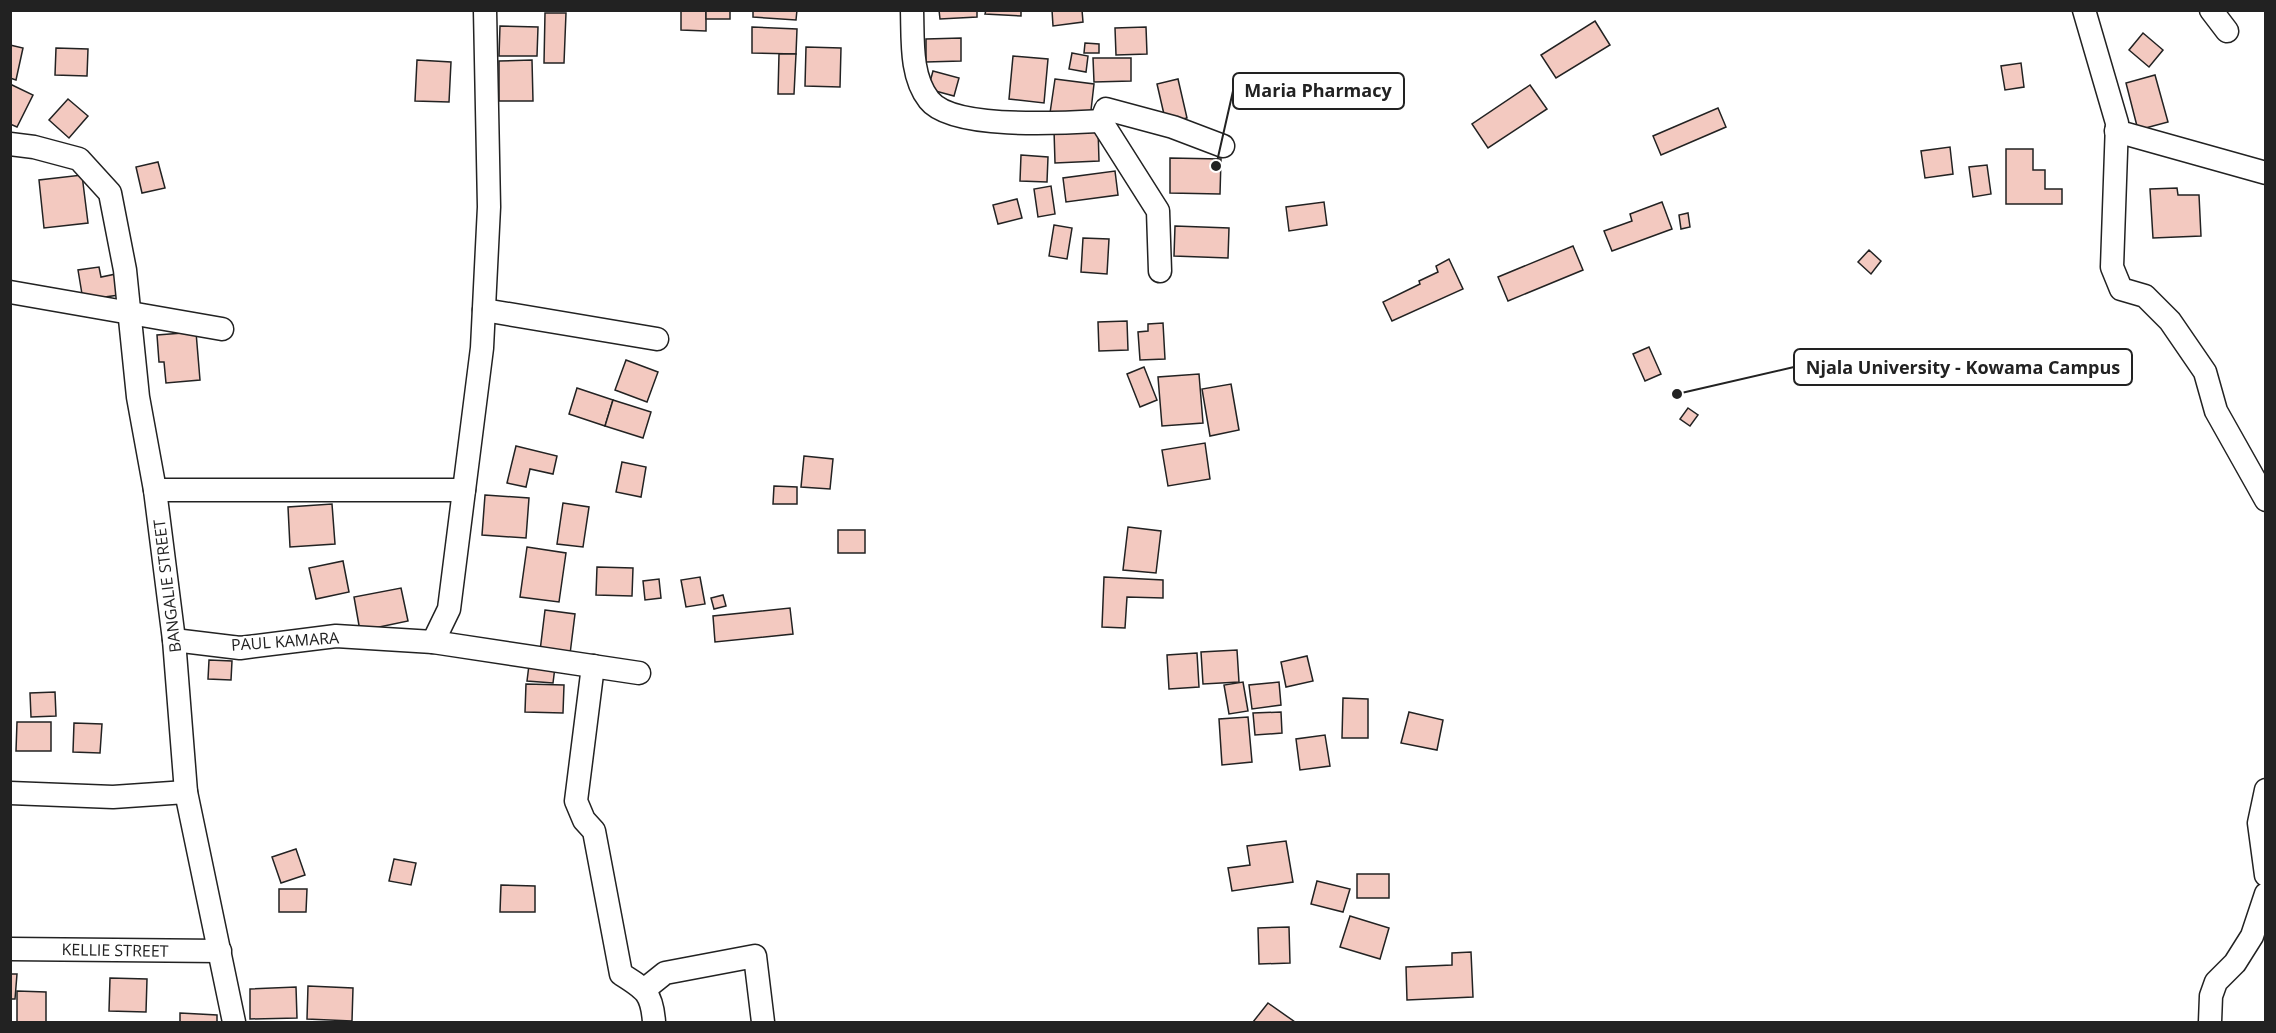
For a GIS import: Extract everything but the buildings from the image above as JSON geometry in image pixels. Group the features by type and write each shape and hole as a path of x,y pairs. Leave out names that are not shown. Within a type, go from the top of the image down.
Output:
{"street":[{"path":"433,642 449,609 482,348 489,207 485,104 485,10"},
{"path":"912,10 913,48 918,76 930,102 956,115 1028,125 1103,116 1173,128 1223,146"},
{"path":"2084,10 2117,123 2112,267 2121,289 2145,296 2170,321 2205,372 2216,411 2265,500"},
{"path":"2211,10 2227,31"},
{"path":"1103,116 1158,211 1160,271"},
{"path":"2116,132 2265,173"},
{"name":"BANGALIE STREET","path":"10,144 34,147 79,159 110,193 125,270 138,398 155,490 174,640 186,792 234,1023"},
{"path":"10,292 222,329"},
{"path":"484,310 657,339"},
{"path":"155,490 464,490"},
{"name":"PAUL KAMARA","path":"174,640 240,648 336,636 433,642 639,674"},
{"path":"593,666 576,801 584,820 594,831 621,974 645,989 653,1005 654,1023"},
{"path":"2265,790 2259,823 2265,875"},
{"path":"10,793 113,797 186,792"},
{"path":"2210,1023 2211,996 2216,982 2235,963 2252,936 2265,894"},
{"name":"KELLIE STREET","path":"10,949 220,951"},
{"path":"645,989 665,973 754,956 763,1023"}],"place":[{"name":"Maria Pharmacy","path":"1216,166"},
{"name":"Njala University - Kowama Campus","path":"1677,394"}]}
